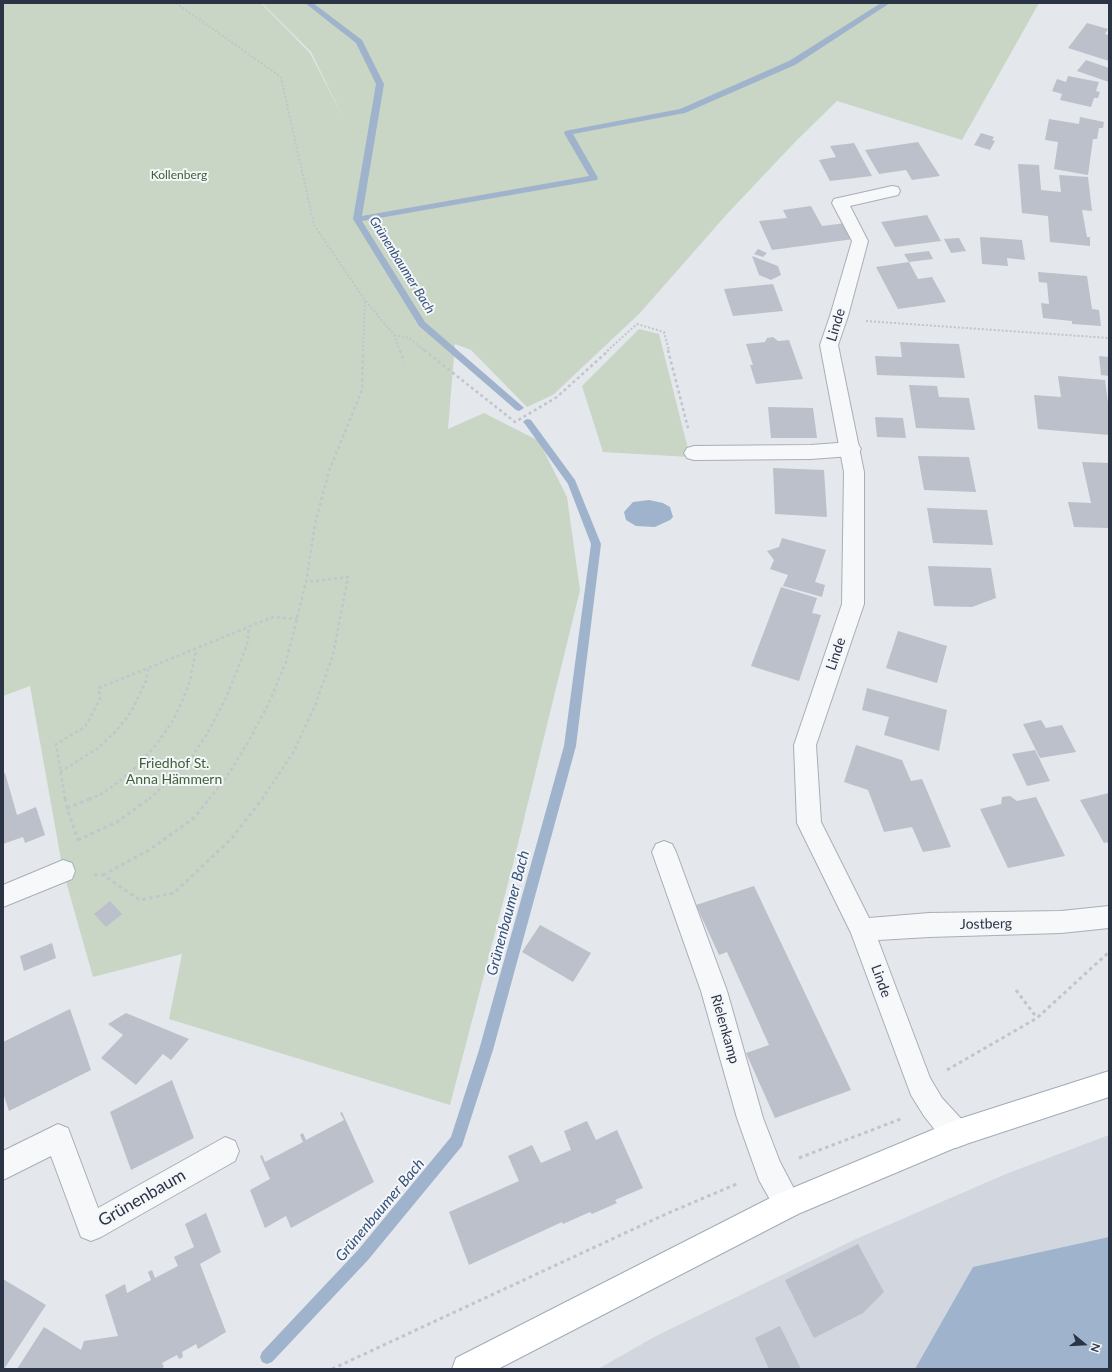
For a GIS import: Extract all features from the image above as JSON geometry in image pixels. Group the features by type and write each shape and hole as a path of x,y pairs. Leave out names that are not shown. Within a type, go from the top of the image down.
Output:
{"main road":[{"path":"467,1369 788,1204 956,1134 1109,1084"}],"street":[{"name":"Linde","path":"892,191 840,203 860,241 839,316 829,345 851,449 854,472 853,604 805,746 809,823 862,930 927,1097 956,1134"},
{"path":"694,453 811,452 851,449"},
{"name":"Rielenkamp","path":"664,852 714,991 750,1118 769,1170 788,1204"},
{"path":"3,896 64,871"},
{"name":"Jostberg","path":"862,930 929,925 1061,922 1109,917"},
{"name":"Grünenbaum","path":"3,1166 58,1138 91,1227 225,1151"}],"path":[{"path":"176,3 281,77 314,225 365,300 394,335 404,362"},
{"path":"88,875 103,875 149,850 194,818 224,781 247,744 269,703 286,662 306,582 315,524 329,471 362,390 365,300"},
{"path":"878,323 1109,338"},
{"path":"394,335 409,338 515,422 557,397 637,324 664,332 694,453"},
{"path":"103,875 140,900 174,893 232,838 266,796 293,753 314,708 333,655 348,577 306,582"},
{"path":"249,628 247,645 226,698 207,734 188,763 164,787 141,806 117,822 78,840 67,808 56,744 85,727 100,699 99,688 196,650 273,617 297,619"},
{"path":"67,808 100,795 117,783 134,769 156,745 174,719 183,700 190,680 196,650"},
{"path":"60,772 98,748 116,731 131,712 146,681 148,669"},
{"path":"332,1369 666,1214 769,1170 927,1097 1036,1018 1109,952"},
{"path":"1016,990 1036,1018"}],"shaded area":[{"path":"1109,1135 1109,1369 598,1369 656,1336 856,1239 1006,1174"}],"green space":[{"path":"3,3 261,3 310,53 343,117 311,52 262,3 1039,3 962,140 837,101 797,140 727,214 640,313 553,395 527,407 471,350 455,344 448,429 484,413 539,441 567,497 580,590 513,864 450,1105 169,1019 182,954 93,977 63,871 30,686 3,696"},
{"path":"639,329 659,334 690,457 603,452 582,386"}],"water":[{"path":"649,500 663,503 670,507 673,517 655,527 636,526 626,520 624,512 633,502"},
{"path":"1109,1237 1109,1369 915,1369 973,1267"}],"building":[{"path":"1087,23 1108,29 1105,34 1109,35 1109,61 1068,48"},
{"path":"1086,60 1109,68 1109,82 1077,71"},
{"path":"1068,76 1099,82 1096,91 1100,92 1098,98 1094,98 1091,107 1060,100 1062,94 1052,91 1057,79 1066,82"},
{"path":"1080,117 1104,122 1103,128 1099,128 1097,139 1093,139 1088,175 1054,169 1058,142 1045,140 1049,119 1079,124"},
{"path":"981,133 994,137 992,140 995,141 990,150 974,145"},
{"path":"918,142 940,176 912,180 906,170 879,174 865,150"},
{"path":"854,143 872,176 830,181 819,160 836,157 830,146"},
{"path":"1018,164 1039,165 1041,190 1061,192 1059,175 1088,177 1092,211 1082,210 1087,237 1090,237 1090,246 1050,242 1048,216 1022,213"},
{"path":"811,206 822,226 846,223 854,239 772,250 759,221 787,218 783,210"},
{"path":"927,215 941,241 895,247 881,222"},
{"path":"980,237 1022,240 1025,260 1007,258 1008,266 982,264"},
{"path":"959,238 966,251 951,253 944,239"},
{"path":"758,249 767,253 763,257 754,254"},
{"path":"929,251 933,259 909,262 904,254"},
{"path":"752,256 778,266 781,275 771,280 759,275"},
{"path":"909,262 918,279 932,277 946,302 898,309 876,267"},
{"path":"1038,272 1087,276 1092,309 1099,310 1101,326 1072,324 1072,321 1043,318 1041,303 1049,304 1047,283 1039,282"},
{"path":"773,284 783,311 733,316 724,289"},
{"path":"773,337 778,341 789,340 803,379 756,384 750,365 753,365 746,344 765,342 767,338"},
{"path":"900,342 959,344 965,378 877,375 875,356 902,357"},
{"path":"1099,356 1109,357 1109,376 1101,375"},
{"path":"1058,376 1105,380 1109,410 1109,435 1038,429 1034,395 1061,397"},
{"path":"909,385 937,386 939,397 969,398 975,430 916,428"},
{"path":"768,407 813,408 817,438 771,438"},
{"path":"875,417 903,418 906,438 877,437"},
{"path":"918,456 969,457 976,492 924,490"},
{"path":"1082,462 1109,463 1109,528 1074,527 1068,502 1091,503"},
{"path":"773,468 824,470 827,517 775,514"},
{"path":"927,508 987,510 993,545 933,543"},
{"path":"782,538 826,550 815,582 825,585 822,597 783,586 788,575 770,569 774,560 767,551 779,547"},
{"path":"928,566 991,568 996,598 972,607 934,606"},
{"path":"781,587 817,598 812,613 821,615 799,681 751,666"},
{"path":"898,631 947,646 937,683 886,668"},
{"path":"867,688 947,710 939,751 884,735 889,717 862,710"},
{"path":"1041,720 1046,728 1062,725 1076,752 1040,758 1023,724"},
{"path":"856,745 902,760 911,781 922,779 951,847 923,852 912,827 884,832 868,790 844,782"},
{"path":"1035,750 1050,781 1027,786 1012,754"},
{"path":"5,773 17,815 36,807 45,835 25,843 23,837 3,844 3,774"},
{"path":"1109,793 1109,846 1107,842 1104,843 1080,800"},
{"path":"1010,796 1017,801 1036,797 1065,856 1008,868 980,809 1001,804 1002,797"},
{"path":"754,886 851,1090 775,1118 746,1053 769,1045 727,952 719,955 696,905"},
{"path":"110,901 122,914 106,927 94,914"},
{"path":"540,925 591,953 573,982 522,952"},
{"path":"52,943 56,958 24,971 20,956"},
{"path":"70,1009 91,1070 9,1111 3,1093 3,1042"},
{"path":"126,1013 189,1039 171,1060 163,1054 136,1085 101,1058 123,1035 108,1024"},
{"path":"172,1080 194,1138 131,1170 110,1112"},
{"path":"342,1112 374,1182 291,1228 286,1216 265,1228 250,1190 270,1179 260,1156 262,1155 265,1162 303,1142 300,1135 303,1133 306,1140 344,1120 340,1113"},
{"path":"587,1121 596,1140 617,1130 643,1188 615,1200 617,1203 592,1214 590,1212 563,1224 562,1222 469,1265 449,1212 519,1181 508,1156 532,1145 541,1163 571,1150 564,1131"},
{"path":"206,1213 221,1252 200,1264 226,1332 198,1349 196,1344 182,1352 183,1357 179,1359 177,1355 162,1363 164,1367 161,1369 17,1369 44,1327 81,1350 84,1341 118,1336 105,1295 125,1284 127,1293 151,1280 148,1272 152,1270 155,1278 178,1266 174,1257 194,1247 185,1224"},
{"path":"858,1244 884,1292 863,1313 814,1338 785,1280"},
{"path":"3,1279 46,1305 4,1369 3,1369"},
{"path":"780,1326 801,1369 769,1369 755,1338"}],"waterway":[{"name":"Grünenbaumer Bach","path":"309,3 359,42 380,84 357,219"},
{"path":"357,219 594,178 568,133 682,111 792,63 886,3"},
{"name":"Grünenbaumer Bach","path":"357,219 422,324 519,408"},
{"name":"Grünenbaumer Bach","path":"267,1357 363,1255 457,1141 486,1050 570,746 596,544 572,483 528,422"}],"park label":[{"name":"Kollenberg","path":"179,175"},
{"name":"Friedhof St. Anna Hämmern","path":"174,772"}]}
